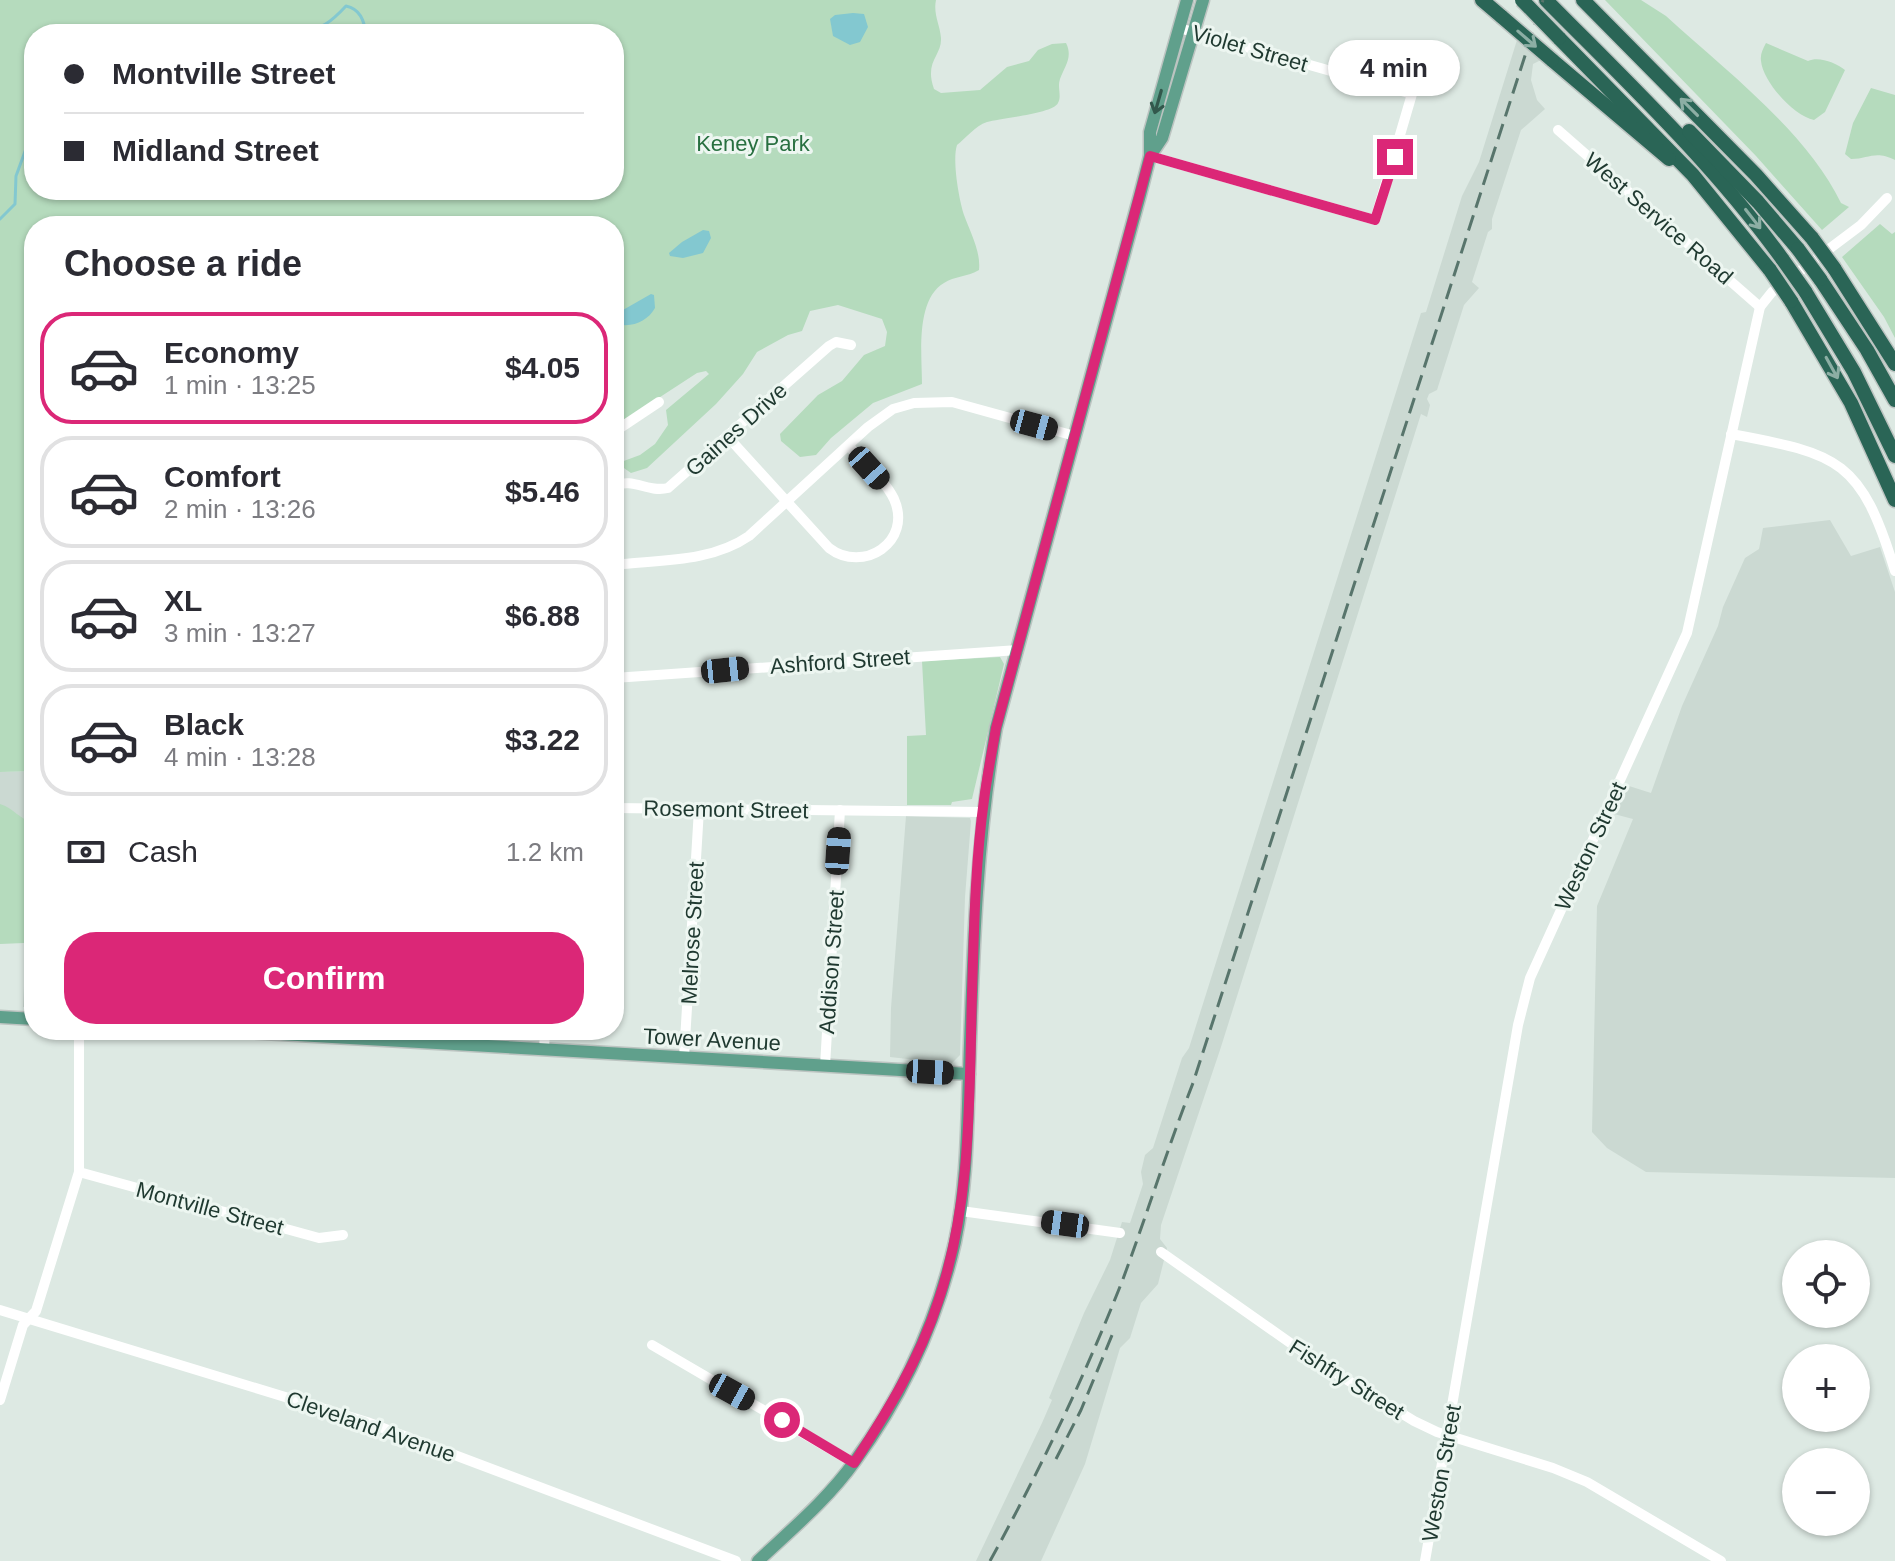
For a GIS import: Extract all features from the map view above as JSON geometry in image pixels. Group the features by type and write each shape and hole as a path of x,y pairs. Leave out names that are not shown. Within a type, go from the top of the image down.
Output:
{"highway":[{"path":"1482,0 1653,147 1693,175"},
{"path":"1522,0 1693,175 1770,270 1851,403 1895,500"},
{"path":"1546,0 1564,10 1745,188 1820,279 1867,350 1895,400"},
{"path":"1588,3 1756,175 1812,238 1895,364"},
{"path":"1564,10 1704,161 1783,260 1854,372 1895,456"}],"main road":[{"path":"758,1561 812,1510 854,1463 887,1412 923,1344 941,1292 961,1211 968,1149 975,904 982,812 996,728 1150,156 1150,132 1187,0"},
{"path":"1150,156 1162,138 1203,0"},
{"path":"1171,58 1184,61"},
{"path":"0,1017 24,1018"},
{"name":"Tower Avenue","path":"439,1040 544,1050 969,1074"}],"street":[{"name":"Violet Street","path":"1150,156 1375,220 1412,94 1179,28"},
{"name":"West Service Road","path":"1558,130 1760,307"},
{"path":"1760,307 1772,292 1869,219 1887,198"},
{"name":"Weston Street","path":"1425,1561 1526,990 1684,642 1696,602 1760,307"},
{"name":"Gaines Drive","path":"624,483 658,491 668,488 829,346 836,342 851,345"},
{"path":"624,425 659,402"},
{"path":"624,564 721,551 749,536 868,427 893,409 924,402 956,403 1075,436"},
{"path":"1731,434 1810,450 1842,468 1868,500 1895,571"},
{"path":"728,437 829,548 843,557 867,558 889,545 898,525 894,500 849,446"},
{"name":"Ashford Street","path":"624,677 1018,650"},
{"name":"Rosemont Street","path":"624,808 982,812"},
{"name":"Melrose Street","path":"684,1057 699,809"},
{"name":"Addison Street","path":"825,1066 840,810"},
{"path":"0,1400 23,1325 36,1311 79,1172 79,1040"},
{"path":"544,1040 544,1050"},
{"name":"Montville Street","path":"79,1172 319,1238 343,1235"},
{"path":"961,1211 1120,1233"},
{"name":"Fishfry Street","path":"1161,1252 1313,1359 1414,1421 1587,1482 1721,1561"},
{"name":"Cleveland Avenue","path":"0,1310 367,1422 736,1561"},
{"path":"652,1345 854,1463"}],"shaded area":[{"path":"1517,40 1541,60 1533,64 1531,80 1537,100 1545,109 1521,130 1492,219 1492,229 1488,232 1472,282 1479,288 1464,305 1437,390 1427,399 1430,405 1427,417 1421,414 1220,1050 1161,1225 1160,1239 1167,1248 1158,1284 1141,1303 1130,1338 1120,1348 1085,1464 1041,1561 976,1561 1052,1400 1049,1398 1110,1260 1122,1222 1130,1223 1143,1184 1141,1172 1145,1155 1153,1148 1182,1058 1189,1048 1421,313 1426,312 1462,196 1479,162"},
{"path":"1830,520 1851,556 1880,547 1895,592 1895,1178 1646,1172 1607,1148 1592,1132 1597,906 1633,819 1614,814 1629,786 1651,793 1682,706 1718,626 1723,607 1745,558 1759,549 1763,528"},
{"path":"24,771 24,861 0,827 0,772"},
{"path":"906,816 970,818 971,821 965,897 960,1055 951,1064 890,1057"}],"green space":[{"name":"Keney Park","path":"0,0 936,0 941,44 932,65 931,80 934,89 941,93 980,90 1007,67 1029,61 1038,50 1052,44 1066,43 1068,57 1059,82 1059,100 1054,107 987,122 957,145 958,190 977,249 979,270 944,283 928,302 922,329 922,384 873,403 831,438 816,455 800,457 781,441 780,434 818,395 842,381 864,355 885,346 887,332 882,319 838,305 810,311 802,331 757,352 743,374 716,404 647,468 631,473 624,468 624,461 640,455 655,444 668,425 666,410 709,374 706,371 697,373 624,420 624,216 24,216 24,771 0,772"},
{"path":"1605,0 1641,0 1666,16 1786,127 1826,177 1841,203 1849,207 1822,230 1756,156"},
{"path":"1766,43 1808,61 1827,61 1845,70 1825,112 1814,120 1806,117 1773,88 1761,61"},
{"path":"1871,88 1895,95 1895,160 1877,155 1851,159 1845,154 1853,123"},
{"path":"1880,224 1892,234 1895,232 1895,338 1842,257"},
{"path":"1000,657 1004,664 972,799 952,802 951,805 907,805 907,736 926,735 922,661"},
{"path":"0,804 24,818 24,943 0,944"}],"water":[{"path":"864,14 868,27 860,42 850,45 833,36 830,19 835,15"},
{"path":"703,230 709,231 711,238 703,253 683,258 670,256 669,253 682,242"},
{"path":"654,295 655,308 638,323 624,325 624,309"}],"waterway":[{"path":"326,24 346,6 355,10 364,24"},
{"path":"0,219 15,204 16,176 24,154"}],"railway":[{"path":"990,1561 1044,1457 1093,1351 1123,1279 1193,1083 1543,0"},
{"path":"1056,1459 1081,1410 1115,1328"}],"route":[{"path":"782,1420 854,1463 901,1388 923,1344 939,1301 961,1211 966,1173 975,904 984,796 996,728 1150,156 1375,220 1395,157"}]}
